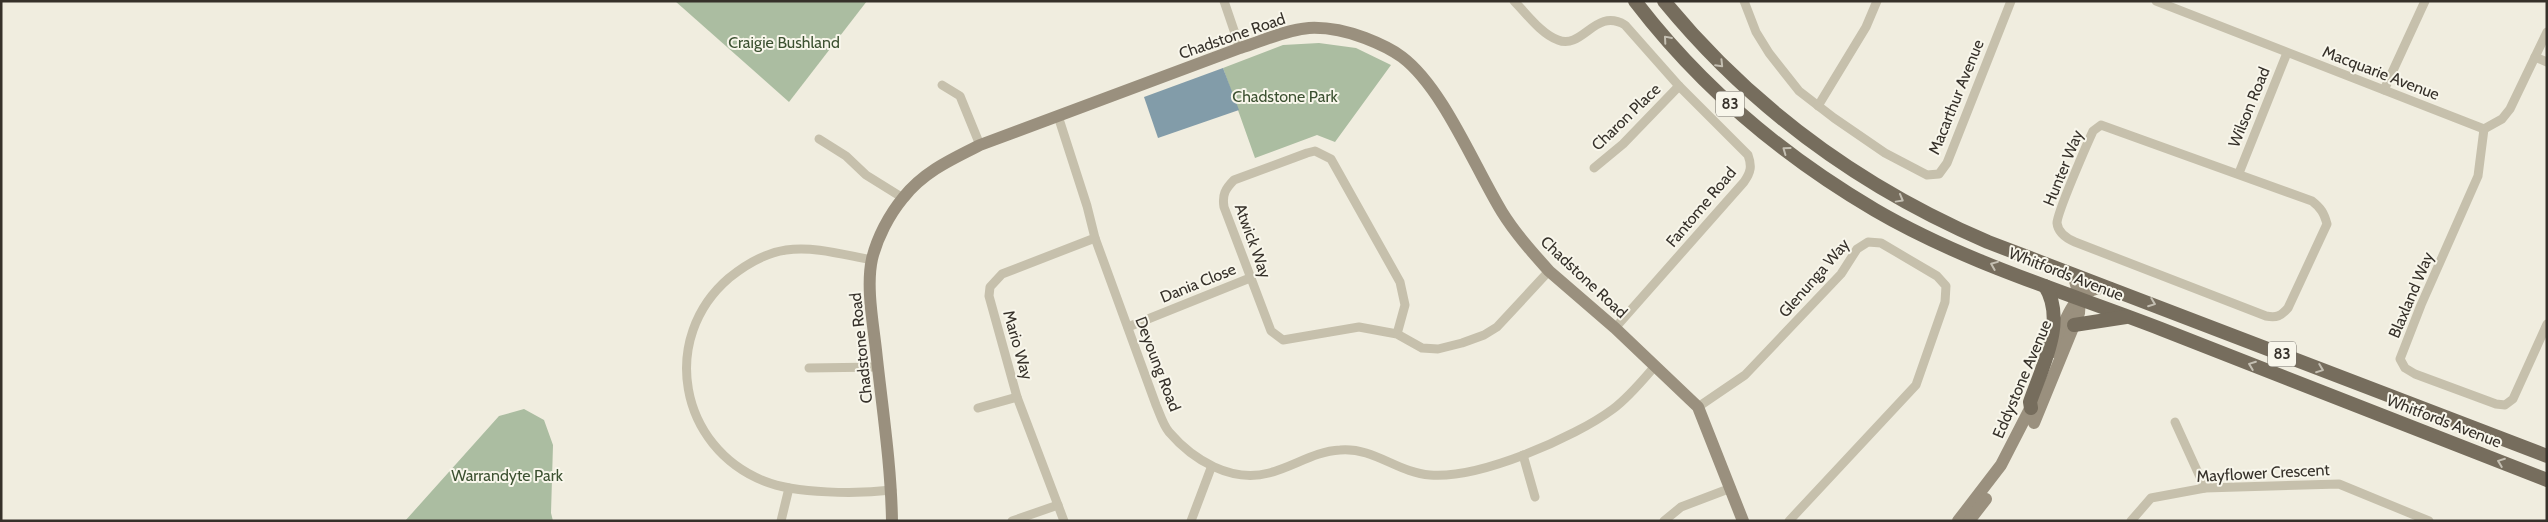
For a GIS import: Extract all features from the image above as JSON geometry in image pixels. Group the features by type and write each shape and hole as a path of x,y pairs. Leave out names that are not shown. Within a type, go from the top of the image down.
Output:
{"main road":[{"name":"Whitfords Avenue","path":"1635,1 1671,45 1718,92 1767,136 1817,173 1876,211 1927,236 2045,286 2130,317 2547,480"},
{"name":"Whitfords Avenue","path":"1664,1 1692,35 1744,87 1799,133 1858,174 1966,232 2547,456"},
{"path":"2032,408 2030,402 2051,339 2054,324 2053,298 2045,286"},
{"path":"2074,325 2130,317"}],"street":[{"path":"1224,1 1240,48"},
{"name":"Fantome Road","path":"1514,1 1548,35 1559,41 1575,39 1604,20 1618,20 1625,25 1679,86 1748,155 1750,161 1750,174 1615,328"},
{"name":"Macarthur Avenue","path":"1744,1 1756,32 1768,53 1786,76 1818,106 1885,153 1927,175 1939,174 1947,163 2011,1"},
{"path":"1818,106 1866,27 1877,1"},
{"name":"Macquarie Avenue","path":"2156,1 2484,129"},
{"path":"2384,90 2425,1"},
{"name":"Chadstone Road","path":"892,521 892,490 871,303 872,260 883,228 903,198 919,181 939,165 980,145 1240,48 1284,33 1308,28 1332,29 1350,33 1386,47 1402,57 1429,84 1502,213 1548,271 1615,328 1698,407 1743,521"},
{"path":"2484,129 2495,124 2510,109 2547,32"},
{"name":"Wilson Road","path":"2238,173 2287,53"},
{"path":"2535,57 2547,62"},
{"path":"942,85 960,96 980,145"},
{"name":"Charon Place","path":"1594,168 1618,148 1679,86"},
{"name":"Deyoung Road","path":"1058,116 1088,206 1095,238 1156,405 1168,431 1185,448 1211,468 1240,475 1267,474 1320,453 1340,450 1362,451 1429,475 1449,475 1524,455 1557,440 1612,410 1628,397 1656,366"},
{"name":"Hunter Way","path":"2101,125 2238,173 2312,201 2324,213 2327,224 2288,308 2276,318 2266,316 2076,242 2060,231 2057,223 2090,137 2093,131 2101,125"},
{"name":"Blaxland Way","path":"2484,129 2476,184 2421,305 2400,359 2405,368 2415,374 2505,406 2513,399 2547,324"},
{"path":"819,139 846,156 866,175 903,198"},
{"name":"Atwick Way","path":"1397,334 1405,305 1400,282 1331,159 1316,151 1234,180 1223,196 1224,207 1271,331 1283,340 1359,327 1397,334 1422,348 1438,349 1484,335 1497,327 1548,271"},
{"name":"Mario Way","path":"1064,521 1017,397 989,296 990,287 1002,274 1095,238"},
{"name":"Glenunga Way","path":"1698,407 1745,375 1841,274 1857,249 1868,242 1881,244 1937,276 1946,286 1945,302 1916,384 1789,521"},
{"path":"872,260 818,250 786,250 761,258 739,270 716,289 697,318 688,344 686,377 690,403 705,433 723,455 764,482 789,488 864,493 892,490"},
{"name":"Eddystone Avenue","path":"1970,521 2004,473 2030,430 2074,325 2079,298 2073,274"},
{"name":"Dania Close","path":"1128,326 1250,278"},
{"path":"2079,298 2088,291 2101,288 2115,289"},
{"name":"Eddystone Avenue","path":"1958,521 2001,465 2032,408 2069,309 2079,298"},
{"path":"809,368 878,367"},
{"path":"978,408 1017,397"},
{"path":"2175,422 2206,488"},
{"path":"1524,455 1535,497"},
{"path":"1191,521 1211,468"},
{"name":"Mayflower Crescent","path":"2131,521 2151,498 2206,488 2339,484 2430,521"},
{"path":"781,521 789,488"},
{"path":"1664,521 1681,508 1731,488"},
{"path":"1012,521 1058,505"}],"green space":[{"name":"Craigie Bushland","path":"675,1 867,1 789,102"},
{"name":"Chadstone Park","path":"1319,43 1356,48 1391,65 1335,142 1317,135 1255,158 1223,68 1283,45"},
{"name":"Warrandyte Park","path":"524,409 544,420 553,445 551,513 553,521 405,521 499,416"}],"water":[{"path":"1223,68 1239,110 1158,138 1144,97"}]}
